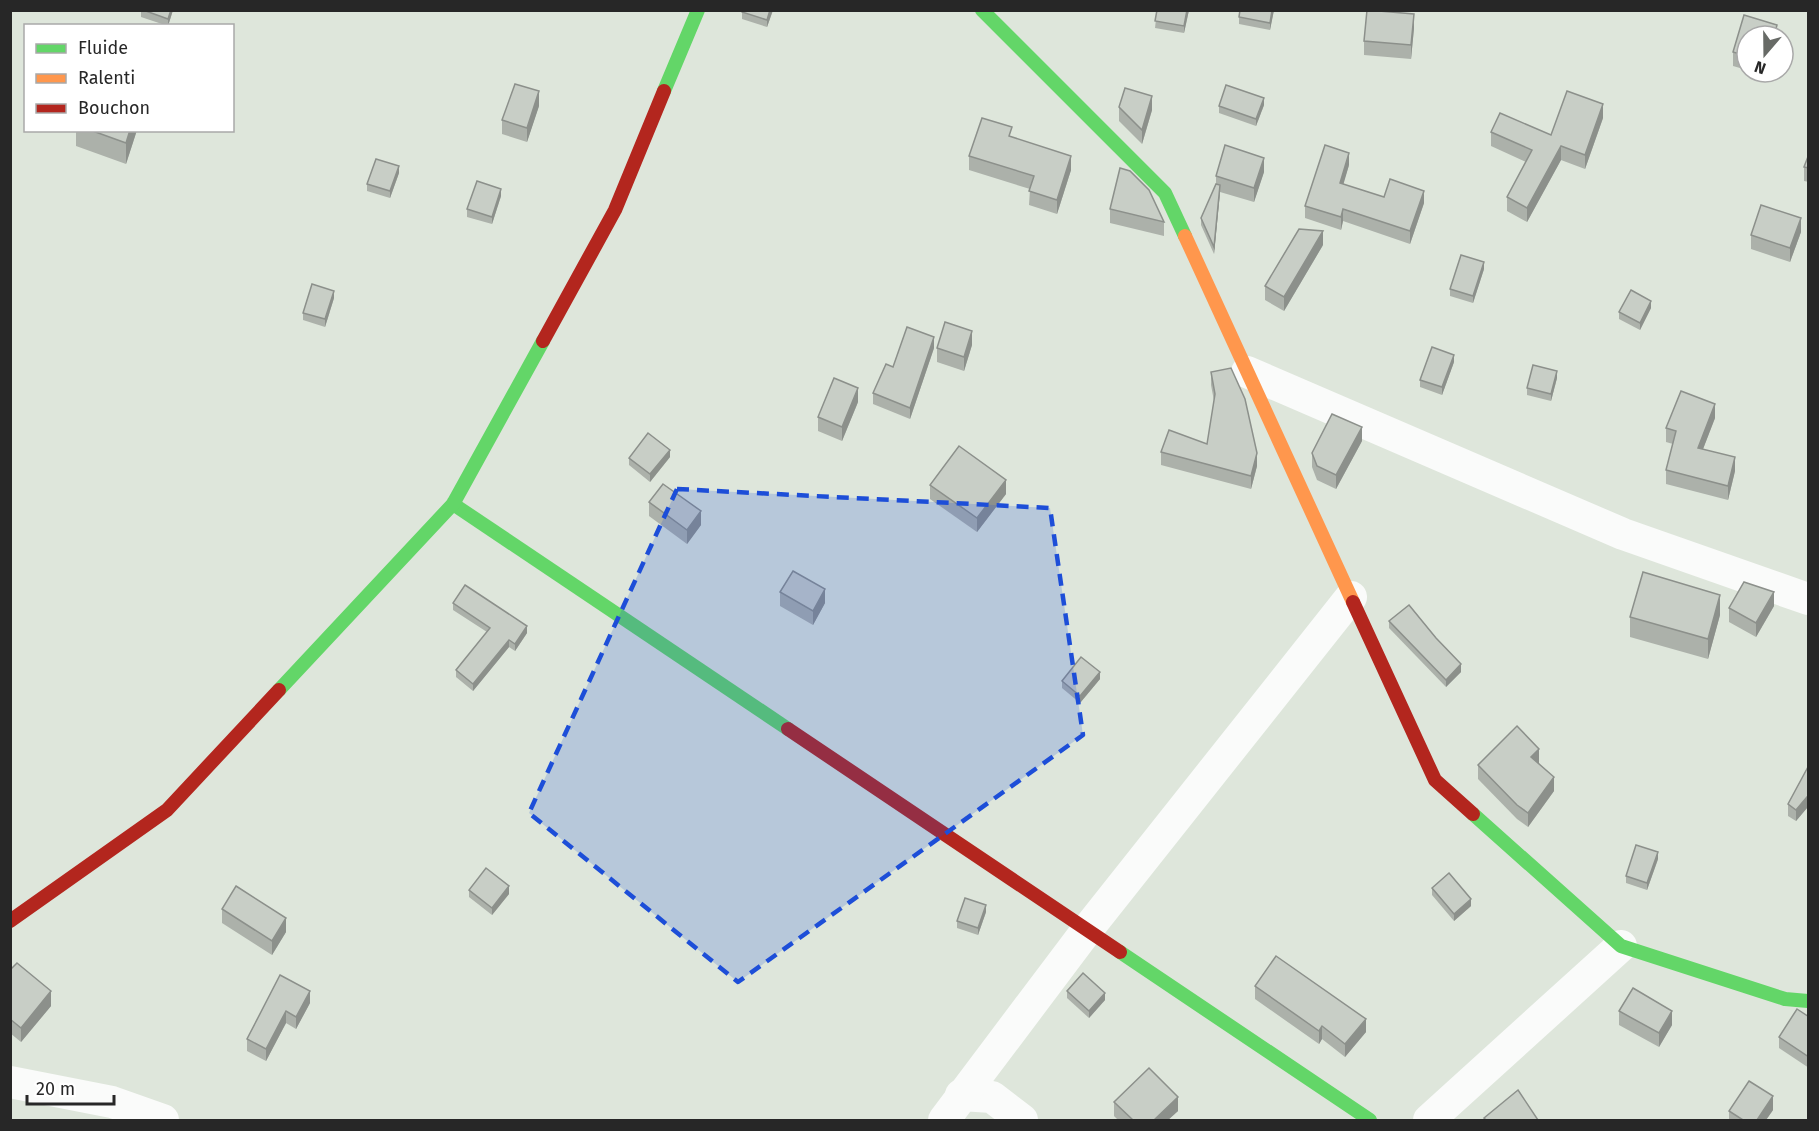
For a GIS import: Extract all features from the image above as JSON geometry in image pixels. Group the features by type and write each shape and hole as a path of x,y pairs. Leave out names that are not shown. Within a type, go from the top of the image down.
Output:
{"street":[{"path":"10,921 167,810 453,504 615,210 698,10"},
{"path":"982,10 1165,193 1435,780 1621,946 1785,999 1809,1001"},
{"path":"1247,372 1623,534 1809,599"},
{"path":"453,504 1371,1120"},
{"path":"944,1120 1087,930 1351,597"},
{"path":"1430,1120 1621,946"},
{"path":"10,1082 112,1102 163,1120"},
{"path":"961,1095 992,1097 1022,1120"}],"highlighted area":[{"path":"677,489 1050,508 1083,735 738,982 529,813"}],"building":[{"path":"143,10 171,10 168,19"},
{"path":"742,10 770,10 767,20 742,12"},
{"path":"1157,10 1187,10 1184,26 1155,21"},
{"path":"1240,10 1272,10 1270,23 1239,17"},
{"path":"1367,10 1414,14 1411,45 1364,41"},
{"path":"1744,15 1774,24 1741,24"},
{"path":"515,84 539,91 527,128 502,120"},
{"path":"1226,85 1264,98 1256,119 1219,106"},
{"path":"1125,88 1152,96 1142,130 1119,107"},
{"path":"1567,91 1603,104 1585,155 1561,146 1527,208 1507,197 1532,150 1491,132 1500,113 1551,135"},
{"path":"982,118 1012,127 1009,136 1071,156 1057,200 1029,191 1034,176 969,156"},
{"path":"96,132 129,132 126,143"},
{"path":"1225,145 1264,158 1254,188 1216,176"},
{"path":"1325,145 1349,153 1340,183 1384,197 1390,179 1424,191 1410,231 1343,209 1341,217 1305,206"},
{"path":"1809,154 1809,168 1804,167"},
{"path":"376,159 399,166 390,191 367,184"},
{"path":"1120,168 1130,171 1149,190 1164,222 1110,209"},
{"path":"477,181 501,189 492,217 467,209"},
{"path":"1216,184 1220,185 1214,247 1201,218"},
{"path":"1761,205 1801,218 1790,248 1751,235"},
{"path":"1299,229 1323,231 1284,297 1265,286"},
{"path":"1461,255 1484,262 1473,296 1450,289"},
{"path":"312,284 334,291 325,319 303,313"},
{"path":"1631,290 1651,301 1640,323 1619,312"},
{"path":"945,322 972,331 964,357 937,348"},
{"path":"907,327 934,337 910,408 873,393 886,364 893,367"},
{"path":"1432,347 1454,355 1442,387 1420,380"},
{"path":"1533,365 1557,371 1551,394 1527,388"},
{"path":"1231,368 1245,399 1257,453 1251,476 1161,452 1169,430 1207,444 1215,394 1211,372"},
{"path":"834,378 858,388 842,427 818,417"},
{"path":"1681,391 1715,404 1698,448 1735,457 1728,486 1666,470 1676,431 1666,428"},
{"path":"1332,414 1362,427 1336,475 1317,466 1312,453"},
{"path":"648,433 670,450 650,474 629,458"},
{"path":"959,446 1006,480 977,518 930,485"},
{"path":"663,484 701,511 687,530 649,502"},
{"path":"793,571 825,589 813,611 780,592"},
{"path":"1643,572 1720,595 1708,639 1630,617"},
{"path":"1744,582 1774,592 1756,623 1729,608"},
{"path":"465,585 527,626 515,644 509,640 473,684 456,670 490,628 453,603"},
{"path":"1409,605 1461,664 1446,680 1389,621"},
{"path":"1081,657 1100,672 1080,696 1062,681"},
{"path":"1517,726 1539,749 1531,757 1554,777 1528,813 1517,805 1478,765"},
{"path":"1809,765 1809,798 1807,797 1796,810 1788,804"},
{"path":"1636,845 1658,852 1647,883 1626,876"},
{"path":"486,868 509,886 492,908 469,890"},
{"path":"1449,873 1471,899 1454,914 1432,888"},
{"path":"236,886 286,918 272,941 222,909"},
{"path":"965,898 986,905 978,928 957,921"},
{"path":"1276,956 1366,1019 1345,1044 1322,1026 1319,1031 1255,986"},
{"path":"17,963 51,991 21,1028 10,1019 10,970"},
{"path":"1083,973 1105,993 1089,1011 1067,991"},
{"path":"280,975 310,991 296,1017 286,1011 266,1049 247,1039"},
{"path":"1633,988 1672,1011 1659,1033 1619,1011"},
{"path":"1797,1009 1809,1017 1809,1057 1779,1037"},
{"path":"1149,1068 1178,1097 1154,1120 1133,1120 1114,1102"},
{"path":"1749,1081 1773,1096 1757,1120 1743,1120 1729,1111"},
{"path":"1518,1090 1538,1120 1486,1120 1484,1118"}],"traffic: fast":[{"path":"664,91 698,10"},
{"path":"982,10 1165,193 1185,236"},
{"path":"279,690 453,504 543,341"},
{"path":"453,504 788,729"},
{"path":"1473,814 1621,946 1785,999 1808,1001"},
{"path":"1120,952 1370,1120"}],"traffic: slow":[{"path":"1185,236 1353,602"}],"traffic: jam":[{"path":"543,341 615,210 664,91"},
{"path":"1353,602 1435,780 1473,814"},
{"path":"10,921 167,810 279,690"},
{"path":"788,729 1120,952"}]}
